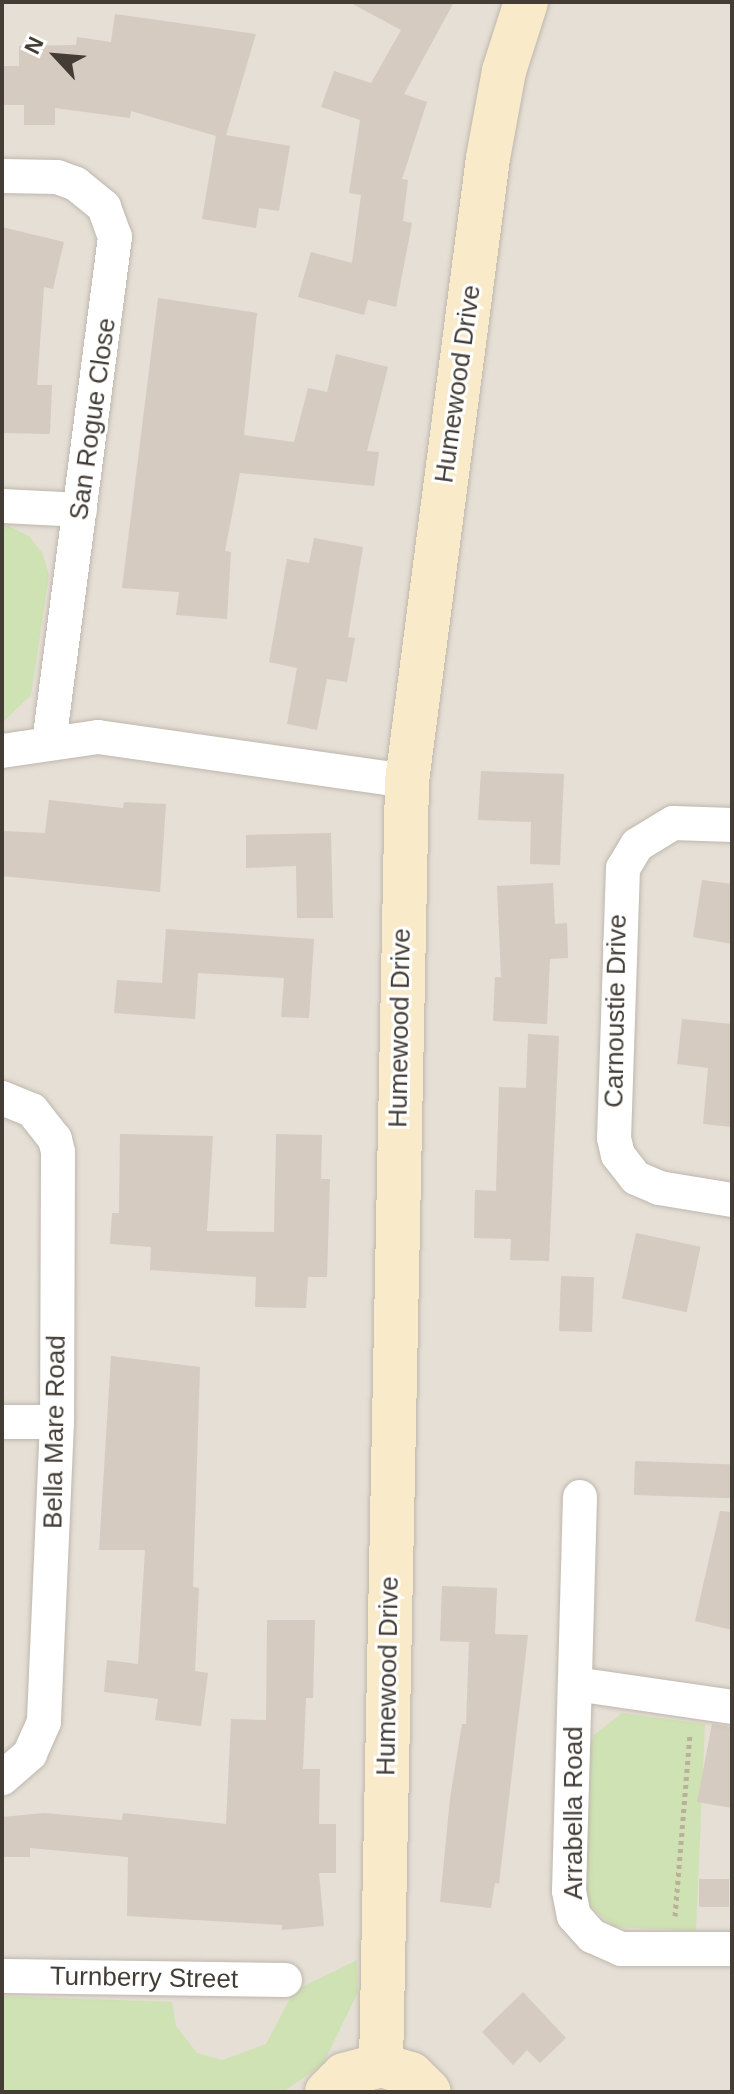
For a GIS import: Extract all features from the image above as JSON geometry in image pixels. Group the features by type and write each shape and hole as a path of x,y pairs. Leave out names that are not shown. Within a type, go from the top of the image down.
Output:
{"street":[{"name":"Humewood Drive","path":"381,2065 407,781 488,158 504,71 526,2"},
{"name":"San Rogue Close","path":"2,176 57,177 76,184 104,207 115,237 49,743"},
{"path":"2,506 80,510"},
{"path":"2,751 98,737 407,781"},
{"name":"Carnoustie Drive","path":"732,825 673,823 637,845 623,868 614,1138 618,1155 636,1178 659,1188 732,1200"},
{"name":"Bella Mare Road","path":"2,1098 32,1110 55,1139 58,1152 57,1422 44,1722 30,1754 2,1778"},
{"path":"2,1422 57,1422"},
{"name":"Arrabella Road","path":"580,1497 569,1891 574,1916 592,1936 621,1949 732,1949"},
{"path":"575,1684 732,1707"},
{"name":"Turnberry Street","path":"2,1976 285,1980"},
{"path":"327,2092 344,2075 381,2065 411,2074 429,2092"}],"path":[{"path":"672,1949 692,1701"}],"shaded area":[{"path":"2,2 732,2 732,2092 2,2092"}],"green space":[{"path":"4,524 29,536 43,554 49,575 31,695 2,723"},
{"path":"622,1713 705,1724 696,1931 614,1927 587,1903 588,1753 594,1735"},
{"path":"357,1960 358,1992 323,2064 283,2092 2,2092 2,1996 172,2002 176,2026 197,2053 222,2060 266,2044 294,1991"}],"building":[{"path":"349,2 454,2 404,94 427,102 402,179 408,180 403,221 412,223 396,307 368,300 364,315 298,297 311,252 352,263 361,195 349,193 360,120 321,107 334,71 371,83 401,30"},
{"path":"115,14 256,34 226,135 290,146 279,211 259,208 256,228 202,219 216,136 131,111 130,118 55,108 55,125 24,125 24,105 2,105 2,66 19,66 19,46 76,45 77,37 111,42"},
{"path":"2,227 64,242 53,289 44,287 37,385 52,385 50,434 2,433"},
{"path":"158,298 257,313 244,435 294,442 308,388 327,392 336,354 388,367 367,451 379,452 374,486 240,473 225,551 231,552 227,619 176,615 179,592 122,588"},
{"path":"314,538 363,547 348,637 355,638 347,682 327,679 317,730 287,724 297,668 269,662 287,559 309,563"},
{"path":"481,771 564,774 560,865 530,864 531,822 478,820"},
{"path":"49,800 123,808 124,802 166,804 160,892 2,876 2,831 45,833"},
{"path":"331,833 333,918 297,918 296,866 246,868 246,835"},
{"path":"702,880 732,884 732,944 693,937"},
{"path":"553,883 555,924 567,923 568,958 550,959 547,1024 493,1021 495,977 501,977 497,886"},
{"path":"166,929 314,939 309,1018 281,1017 284,978 198,973 195,1019 114,1013 117,980 162,983"},
{"path":"682,1019 732,1024 732,1127 703,1124 708,1068 677,1064"},
{"path":"528,1034 559,1036 549,1261 510,1260 511,1239 474,1238 475,1190 496,1191 499,1087 526,1088"},
{"path":"120,1134 213,1136 207,1231 274,1232 276,1134 322,1135 321,1179 330,1179 327,1277 308,1277 306,1308 255,1307 256,1277 150,1270 151,1247 110,1244 112,1213 119,1213"},
{"path":"636,1233 701,1247 687,1312 622,1299"},
{"path":"561,1276 594,1277 592,1332 559,1331"},
{"path":"111,1356 200,1367 193,1587 199,1588 195,1671 208,1673 201,1726 155,1720 158,1699 104,1692 107,1660 138,1664 145,1550 99,1550"},
{"path":"635,1461 732,1464 731,1498 634,1495"},
{"path":"720,1511 732,1512 732,1630 695,1621"},
{"path":"442,1586 497,1588 495,1634 528,1635 499,1884 495,1883 491,1908 440,1902 450,1798 462,1724 466,1724 469,1642 440,1641"},
{"path":"267,1620 315,1620 313,1698 306,1698 303,1769 320,1769 319,1824 336,1824 336,1873 319,1873 324,1926 282,1930 282,1925 127,1916 128,1857 30,1848 30,1857 2,1857 2,1817 44,1813 122,1820 123,1813 226,1824 231,1719 266,1720"},
{"path":"712,1724 732,1727 732,1808 697,1802"},
{"path":"699,1879 729,1879 729,1907 699,1907"},
{"path":"523,1992 566,2038 540,2063 527,2050 513,2065 482,2032"}]}
